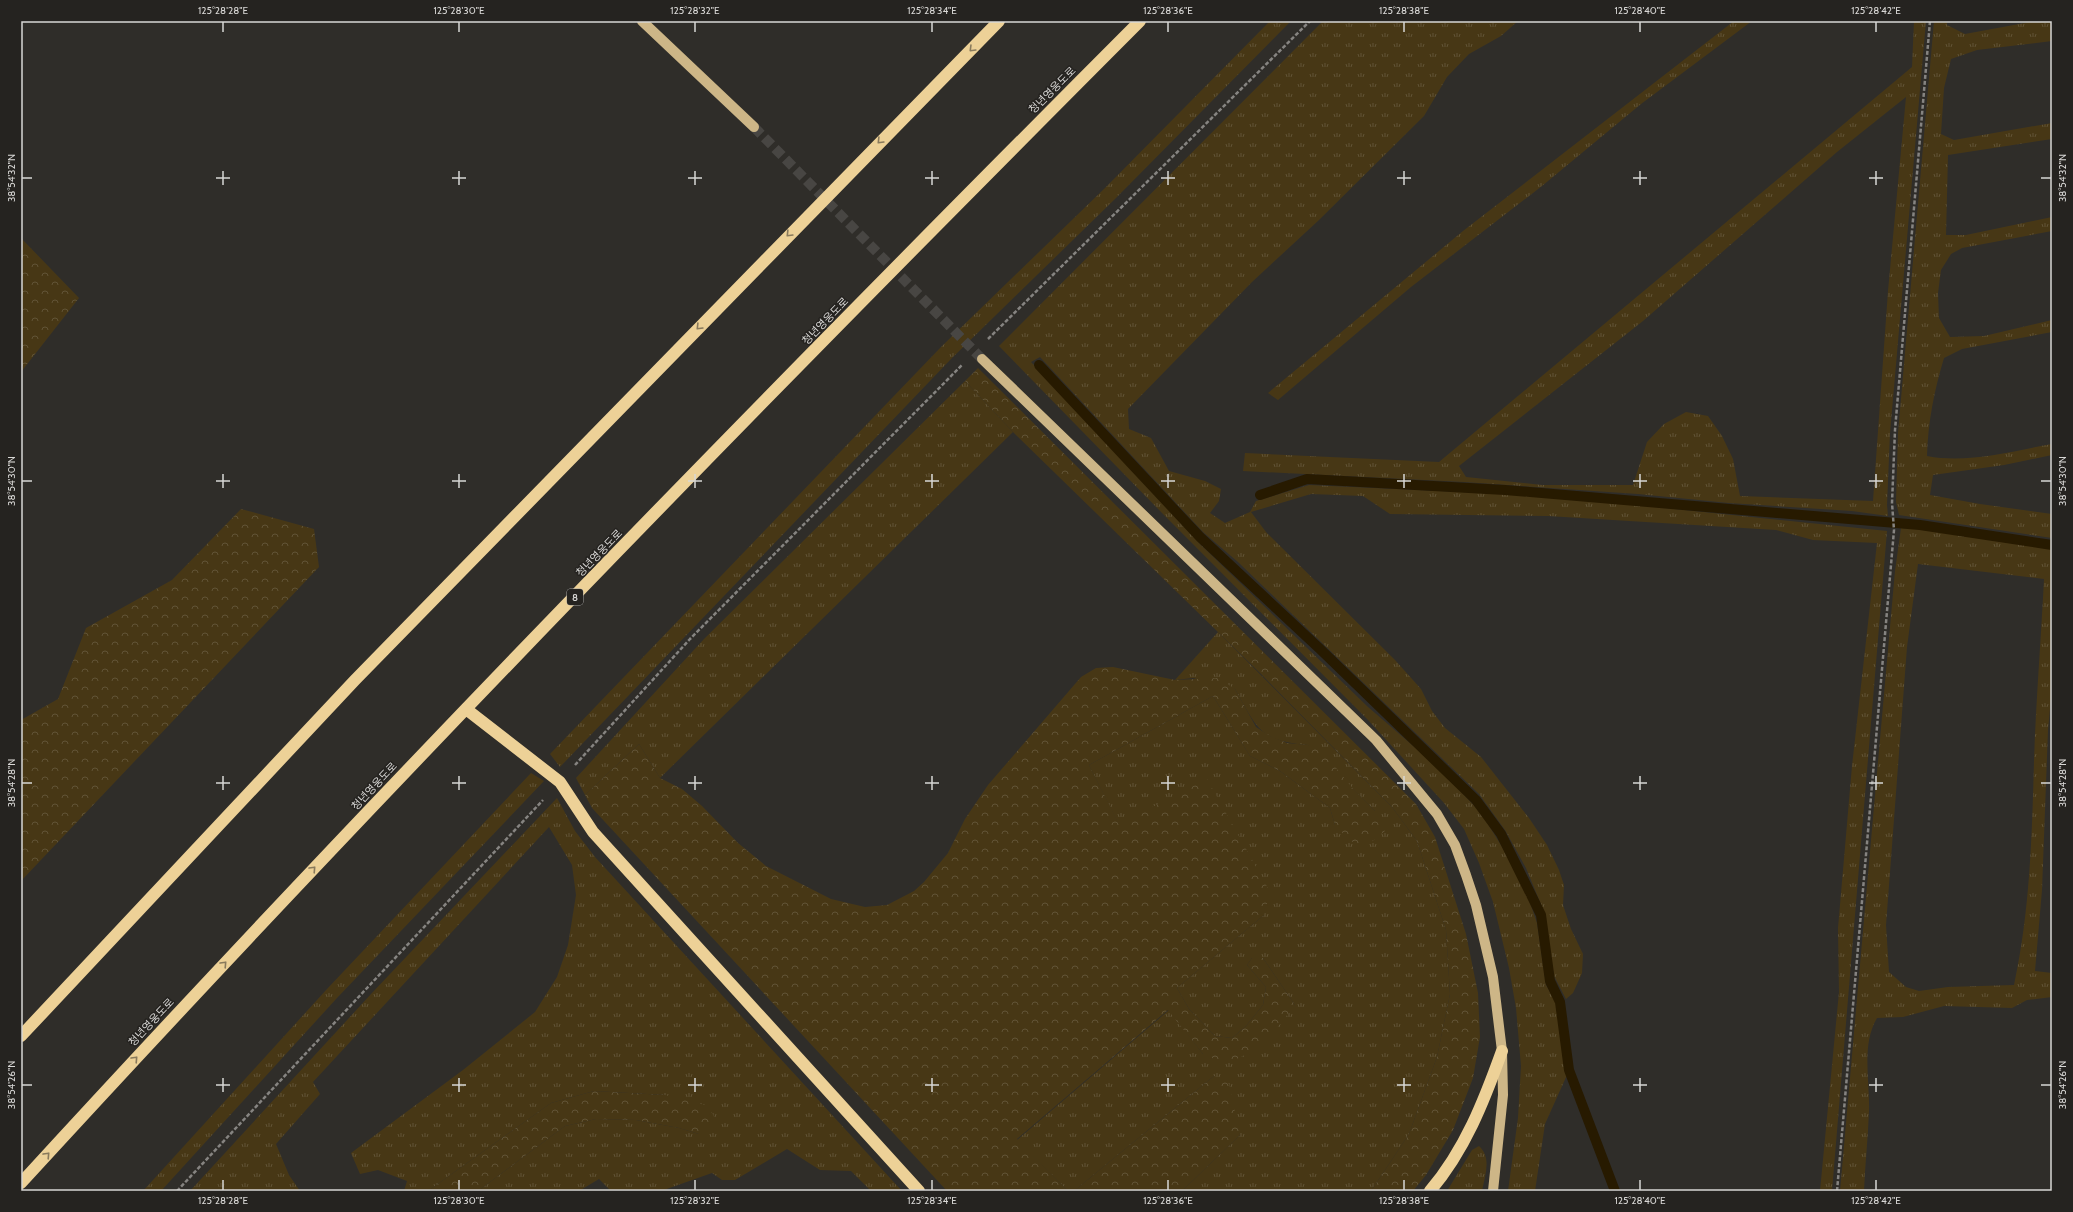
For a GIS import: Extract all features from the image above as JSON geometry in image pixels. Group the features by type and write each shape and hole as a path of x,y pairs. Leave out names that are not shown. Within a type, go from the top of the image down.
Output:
{"highway":[{"path":"21,1036 356,680 999,21"},
{"name":"청년영웅도로","path":"21,1183 146,1046 466,709 982,179 1140,21"},
{"path":"466,709 560,782 593,832 919,1191"},
{"path":"1430,1191 1458,1152 1477,1117 1502,1051"}],"main road":[{"path":"642,21 754,127"},
{"path":"982,359 1376,740 1437,814 1455,845 1476,904 1493,978 1502,1051 1503,1095 1493,1191"}],"path":[{"path":"987,340 1310,21"},
{"path":"1837,1191 1894,530 1892,503 1895,430 1930,21"},
{"path":"177,1191 560,782 690,639 965,362"}],"green space":[{"path":"1270,21 1291,21 1116,198 952,358 560,767 550,754 941,347 1105,188"},
{"path":"1323,21 1518,21 1501,36 1469,54 1447,77 1424,116 1319,220 1252,282 1128,409 1129,429 1151,438 1169,471 1205,481 1221,489 1219,501 1210,513 1225,523 1250,512 1256,501 1309,485 1505,494 1646,506 1887,531 1832,1191 1820,1191 1839,992 1838,928 1852,766 1877,543 1813,540 1776,530 1548,516 1390,514 1363,496 1311,494 1251,512 1266,532 1395,660 1421,689 1432,711 1445,728 1481,757 1529,818 1547,845 1559,870 1564,885 1563,905 1571,929 1583,954 1582,973 1573,993 1566,999 1554,976 1542,907 1526,868 1505,830 1479,794 1238,562 1203,532 1040,357 1031,362 1201,545 1368,707 1440,769 1481,813 1509,858 1528,897 1537,923 1546,985 1560,1009 1567,1075 1545,1124 1535,1191 1508,1191 1518,1118 1521,1066 1516,1008 1509,968 1493,902 1479,863 1464,829 1444,803 1368,720 1162,513 999,346"},
{"path":"1734,21 1752,21 1641,104 1542,186 1411,287 1278,400 1268,393 1463,231"},
{"path":"1914,21 1926,21 1890,433 1887,505 1888,516 1852,511 1729,503 1638,494 1464,482 1243,471 1245,453 1439,462 1912,67","holes":["1906,97 1888,291 1873,501 1740,496 1733,459 1722,436 1708,416 1686,412 1664,424 1647,442 1633,485 1542,485 1466,477 1459,466 1643,321 1837,152"]},
{"path":"1934,21 1947,21 1947,25 1965,34 2036,21 2052,21 2052,41 1977,50 1951,59 1944,88 1941,134 1954,140 2052,123 2052,139 1948,155 1946,235 1966,235 2052,217 2052,231 1962,248 1951,254 1941,270 1938,293 1939,318 1950,337 1984,336 2052,320 2052,332 1962,349 1944,358 1932,407 1927,456 1942,458 1974,458 2052,444 2052,455 2004,465 1933,475 1930,495 2052,514 2052,538 1899,515 1896,502 1898,433"},
{"path":"21,238 79,298 21,372"},
{"path":"978,368 1416,804 1435,837 1466,934 1478,993 1480,1037 1473,1078 1453,1130 1426,1175 1413,1191 1371,1191 1409,1134 1437,1057 1450,994 1446,930 1417,841 1392,807 1261,674 1013,432 965,381"},
{"path":"965,381 1013,432 660,778 639,744 585,795 576,778 704,639"},
{"path":"241,509 314,529 319,567 21,881 21,720 58,699 86,628 172,580"},
{"path":"1901,528 1921,529 2052,549 2052,687 2048,730 2042,890 2035,971 2052,973 2052,997 2027,1000 2012,1008 1944,1006 1903,1017 1877,1018 1869,1040 1867,1063 1869,1111 1864,1191 1840,1191 1876,784 1895,571","holes":["1918,564 2044,579 2027,902 2024,930 2014,985 1948,987 1919,991 1906,987 1889,972 1886,925 1907,647"]},
{"path":"1218,632 1392,807 1417,841 1446,930 1450,994 1437,1057 1409,1134 1371,1191 1182,1191 1240,1135 1214,1076 1074,1191 1068,1191 1017,1140 1169,1010 1203,1054 1295,1005 1263,958 1252,958 1247,965 1266,987 1263,1005 1246,1026 1232,1038 1215,1036 1189,1009 1177,988 1264,915 1119,825 1089,765 1213,696 1250,756 1280,771 1330,808 1335,825 1375,811 1308,745 1279,740 1269,736 1261,730 1249,714 1235,689 1193,678 1175,680"},
{"path":"1113,667 1175,680 1218,678 1235,689 1256,727 1270,736 1287,743 1308,745 1323,752 1354,790 1375,811 1385,831 1366,846 1350,841 1335,825 1330,808 1280,771 1250,756 1213,696 1089,765 1119,824 1207,779 1270,892 1264,915 1177,988 1189,1009 1215,1036 1232,1038 1246,1026 1263,1005 1266,987 1247,965 1252,958 1263,958 1295,1005 1262,1047 1226,1064 1203,1054 1168,1010 1017,1139 1068,1191 947,1191 592,808 585,795 639,744 660,778 682,789 702,806 738,843 766,866 831,899 865,907 887,905 914,891 924,882 948,853 965,819 988,785 1081,677 1096,668"},
{"path":"531,773 544,781 337,998 161,1191 143,1191 327,989"},
{"path":"557,798 575,831 595,857 902,1191 871,1191 851,1171 820,1170 787,1149 735,1180 722,1180 712,1173 661,1191 611,1191 599,1179 579,1191 478,1191 565,1126 596,1119 636,1120 679,1128 699,1134 665,1095 594,1091 551,1103 428,1191 404,1191 407,1181 378,1170 360,1174 351,1153 463,1070 535,1012 557,977 568,945 576,895 572,865 549,827 313,1082 320,1094 276,1144 289,1175 300,1191 190,1191 371,994"},
{"path":"1214,1076 1229,1084 1240,1135 1182,1191 1074,1191"},
{"path":"594,1091 665,1095 709,1106 714,1117 713,1124 707,1131 699,1134 679,1128 636,1120 596,1119 565,1126 478,1191 428,1191 551,1103"},
{"path":"1479,1146 1483,1151 1486,1161 1486,1173 1482,1191 1447,1191 1472,1150"}],"waterway":[{"path":"1039,365 1200,537 1320,649 1476,800 1501,834 1541,915 1550,981 1560,1002 1569,1070 1615,1191"},
{"path":"1260,495 1307,479 1505,490 1920,525 2052,545"}],"tunnel":[{"path":"754,127 982,359"}]}
